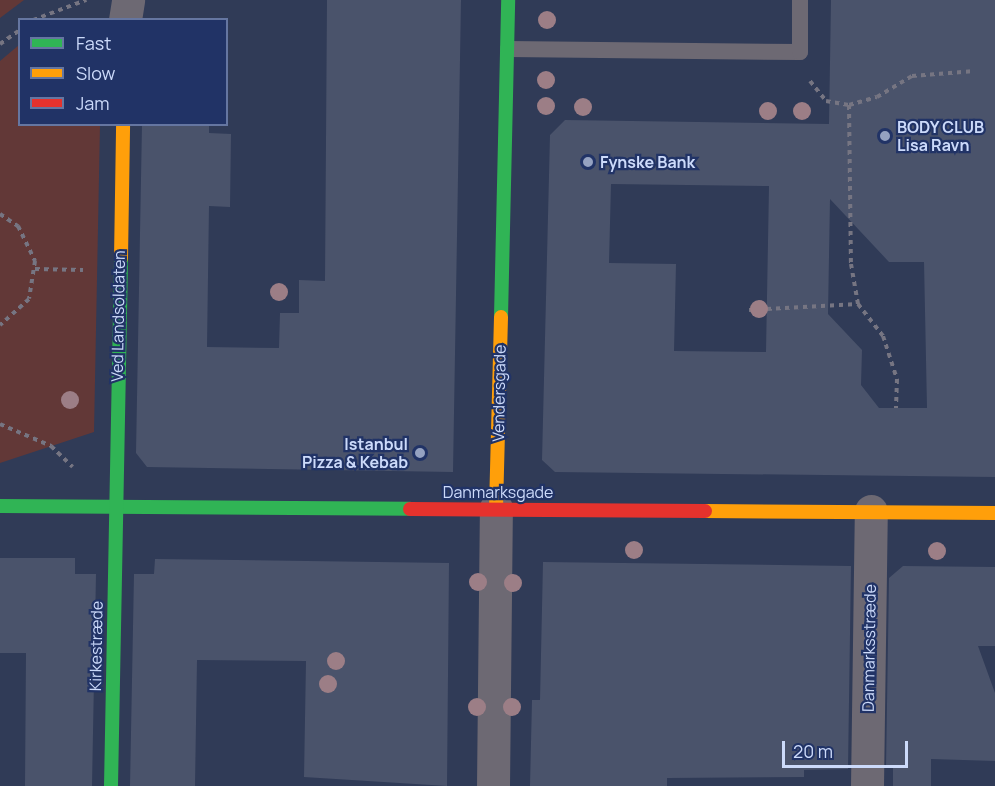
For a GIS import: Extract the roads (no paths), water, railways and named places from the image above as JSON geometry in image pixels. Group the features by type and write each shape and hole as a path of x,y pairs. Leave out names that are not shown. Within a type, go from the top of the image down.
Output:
{"street":[{"path":"125,18 128,0"},
{"name":"Vendersgade","path":"493,786 496,508 508,0"},
{"name":"Ved Landsoldaten","path":"114,507 123,126"},
{"name":"Danmarksgade","path":"0,506 995,513"},
{"name":"Kirkestræde","path":"111,786 114,507"},
{"name":"Danmarksstræde","path":"867,786 871,511"}],"lane":[{"path":"508,49 800,52 800,0"}],"place":[{"name":"BODY CLUB Lisa Ravn","path":"885,136"},
{"name":"Fynske Bank","path":"588,162"},
{"name":"Istanbul Pizza & Kebab","path":"420,453"}]}
